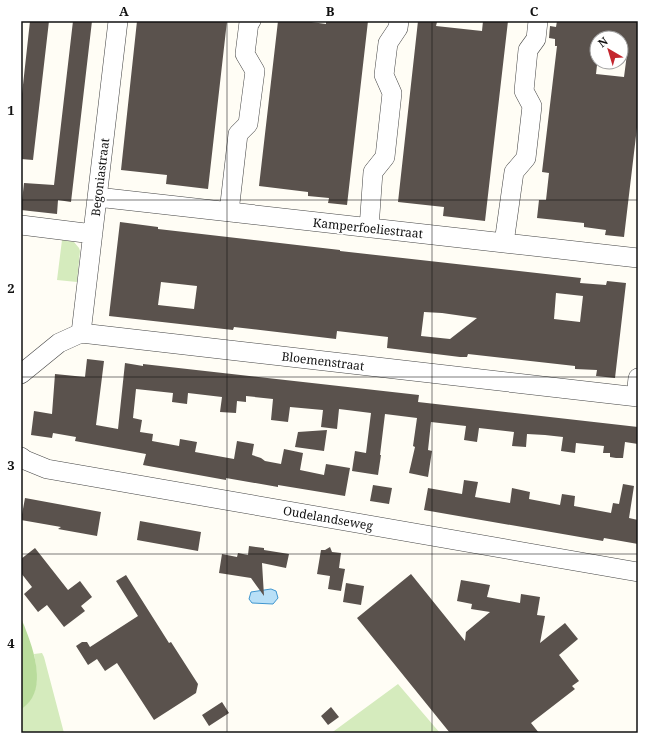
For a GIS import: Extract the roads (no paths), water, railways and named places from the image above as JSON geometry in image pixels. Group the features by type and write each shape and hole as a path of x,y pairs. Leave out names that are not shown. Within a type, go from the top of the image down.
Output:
{"street":[{"name":"Begoniastraat","path":"81,333 118,21"},
{"path":"229,212 238,134 248,124 255,71 246,54 249,22 251,21"},
{"path":"369,228 373,172 385,157 392,93 384,75 388,43 398,28 399,21"},
{"path":"504,243 514,172 526,158 532,106 524,91 528,50 536,39 538,21"},
{"name":"Kamperfoeliestraat","path":"97,197 638,258"},
{"path":"21,225 93,234"},
{"path":"21,374 59,343 81,333"},
{"name":"Bloemenstraat","path":"81,333 637,397"},
{"path":"637,397 638,378"},
{"name":"Oudelandseweg","path":"21,457 47,469 638,572"}],"water":[{"path":"271,589 276,591 278,598 273,604 252,603 249,599 251,592"}]}
